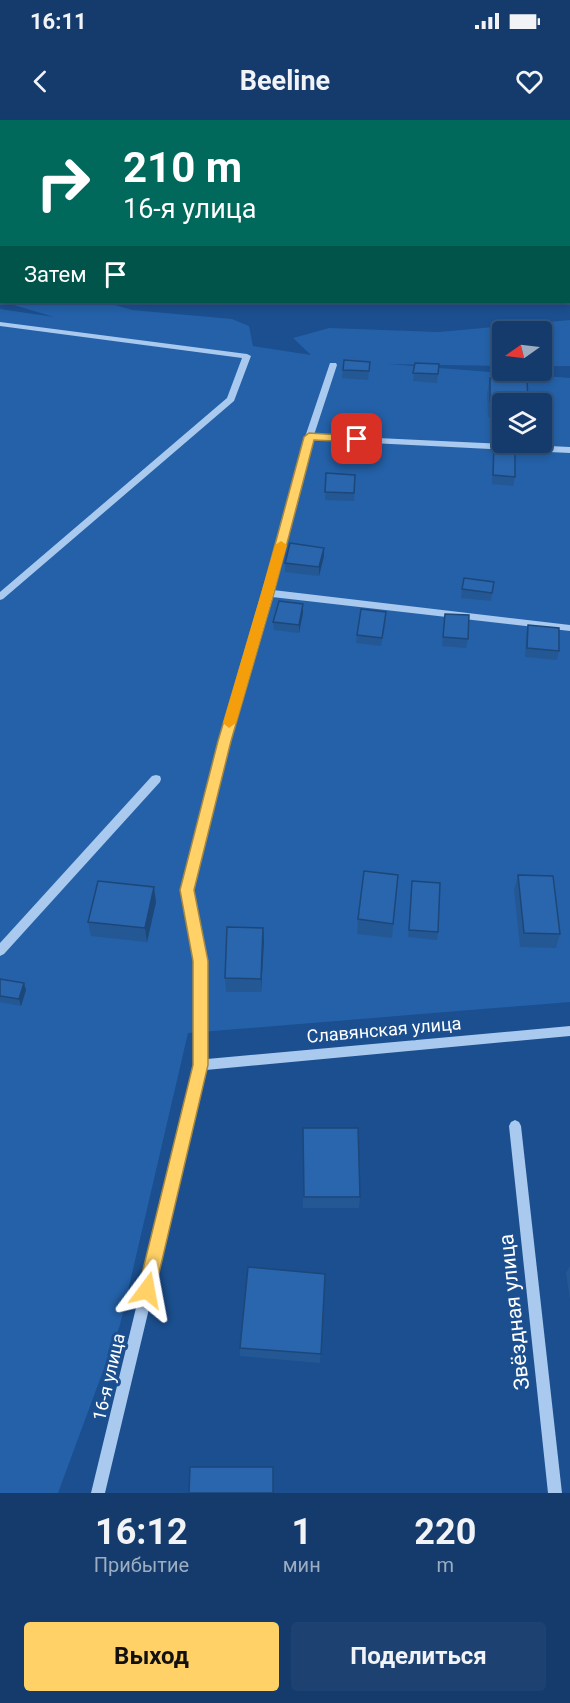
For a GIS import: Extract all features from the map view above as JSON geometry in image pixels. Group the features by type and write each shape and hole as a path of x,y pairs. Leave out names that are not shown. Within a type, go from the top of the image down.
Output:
{"street":[{"path":"0,597 231,399 247,356 1,325"},
{"name":"16-я улица","path":"98,1493 201,1065 201,961 187,890 224,741 268,593 309,437 333,364"},
{"path":"309,437 570,450"},
{"path":"268,593 570,628"},
{"path":"0,951 156,779"},
{"name":"Славянская улица","path":"201,1065 570,1031"},
{"name":"Звёздная улица","path":"514,1126 555,1493"}],"shaded area":[{"path":"7,303 108,303 132,310 232,319 249,326 253,346 311,355 293,338 329,328 439,332 492,327 492,366 388,364 492,372 492,381 552,381 552,377 570,378 570,1002 188,1033 120,1325 58,1493 0,1493 0,309 54,317"},
{"path":"570,320 570,366 552,366 552,322"}],"building":[{"path":"344,360 370,362 369,371 343,370"},
{"path":"415,363 439,364 438,374 413,373"},
{"path":"490,378 492,381 527,381 528,393 492,393 492,401 490,401"},
{"path":"494,453 515,453 515,477 493,475"},
{"path":"326,473 355,475 354,493 325,492"},
{"path":"290,543 324,548 319,567 285,563"},
{"path":"464,578 494,582 492,593 462,589"},
{"path":"279,601 303,604 299,625 273,622"},
{"path":"361,609 386,612 382,638 357,635"},
{"path":"445,614 469,615 468,639 443,637"},
{"path":"528,625 559,628 559,651 527,648"},
{"path":"364,871 398,875 393,924 358,919"},
{"path":"518,875 553,876 560,934 524,933"},
{"path":"98,881 154,887 145,928 88,922"},
{"path":"412,881 440,883 438,932 409,930"},
{"path":"227,927 263,928 261,979 225,978"},
{"path":"0,979 24,983 19,999 0,996"},
{"path":"303,1128 358,1128 360,1197 304,1197"},
{"path":"248,1267 325,1274 321,1354 240,1348"},
{"path":"190,1467 273,1467 273,1493 189,1493"}],"slow traffic":[{"path":"229,723 281,545"}],"route":[{"path":"147,1290 201,1065 201,961 187,890 192,869 224,741 268,593 309,437 357,439"}]}
